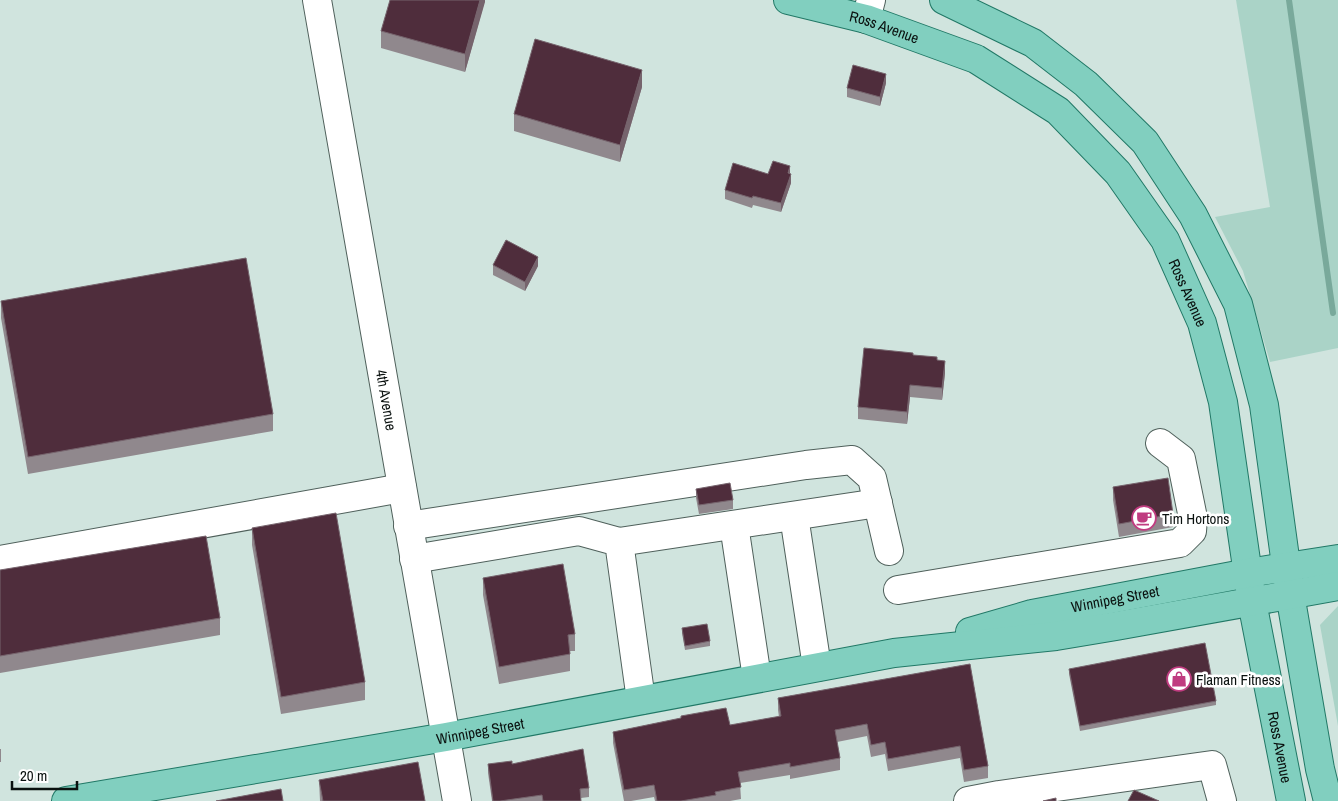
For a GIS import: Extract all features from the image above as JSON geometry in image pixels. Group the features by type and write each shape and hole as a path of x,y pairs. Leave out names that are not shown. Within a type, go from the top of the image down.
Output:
{"main road":[{"name":"Ross Avenue","path":"788,0 868,9 976,59 1058,111 1118,173 1164,240 1202,323 1223,402 1252,602 1291,801"},
{"path":"944,0 1033,43 1086,84 1145,142 1193,215 1238,304 1264,405 1288,581 1320,769 1328,801"},
{"name":"Winnipeg Street","path":"66,801 446,737 894,653 1056,636 1252,602 1288,581 1338,559"},
{"name":"Winnipeg Street","path":"894,653 1032,614 1248,573 1288,581 1338,586"}],"street":[{"name":"4th Avenue","path":"317,0 456,801"},
{"path":"898,590 957,580 987,558 1064,544 1088,558 1180,543 1192,531 1193,518 1181,459 1160,443"},
{"path":"408,526 806,465 852,460 872,478 889,552"},
{"path":"0,560 402,488"},
{"path":"414,559 579,531 618,542 878,503"},
{"path":"794,516 817,667"},
{"path":"734,525 757,678"},
{"path":"618,542 641,700"},
{"path":"968,801 1000,798 1212,765 1222,801"}],"green space":[{"path":"1236,0 1338,0 1338,348 1270,362 1243,271 1215,217 1270,207"},
{"path":"1338,606 1338,726 1320,625"}],"building":[{"path":"390,0 480,0 465,54 381,31"},
{"path":"535,39 642,70 620,145 514,114"},
{"path":"853,65 886,74 880,97 847,88"},
{"path":"773,161 790,166 788,173 791,174 781,203 753,196 752,198 725,190 733,163 768,174"},
{"path":"506,240 538,257 525,282 493,265"},
{"path":"246,258 273,414 28,457 1,301"},
{"path":"864,348 913,353 913,355 937,357 937,360 945,361 942,388 910,385 907,412 858,407"},
{"path":"1168,478 1173,514 1119,524 1113,487"},
{"path":"730,483 733,500 699,505 696,489"},
{"path":"336,513 365,682 281,697 252,528"},
{"path":"206,536 220,618 0,656 0,570"},
{"path":"563,564 575,634 568,635 570,654 499,667 483,578"},
{"path":"707,624 710,641 685,646 682,628"},
{"path":"1205,643 1216,701 1080,726 1069,669"},
{"path":"970,664 988,766 964,770 960,746 888,759 885,742 871,745 867,724 835,730 840,758 790,767 790,763 738,772 741,787 715,792 716,795 681,801 657,801 654,785 624,790 613,732 681,718 681,716 726,708 730,725 781,716 778,698"},
{"path":"583,749 589,788 580,789 581,801 543,801 542,795 493,801 488,764 512,761 512,764"},
{"path":"418,762 425,801 323,801 319,780"},
{"path":"281,789 283,801 216,801"},
{"path":"1134,790 1159,801 1128,801"},
{"path":"1056,798 1056,801 1043,801"}],"waterway":[{"path":"1289,0 1333,313"}],"place":[{"name":"Tim Hortons","path":"1144,518"},
{"name":"Flaman Fitness","path":"1179,679"}]}
